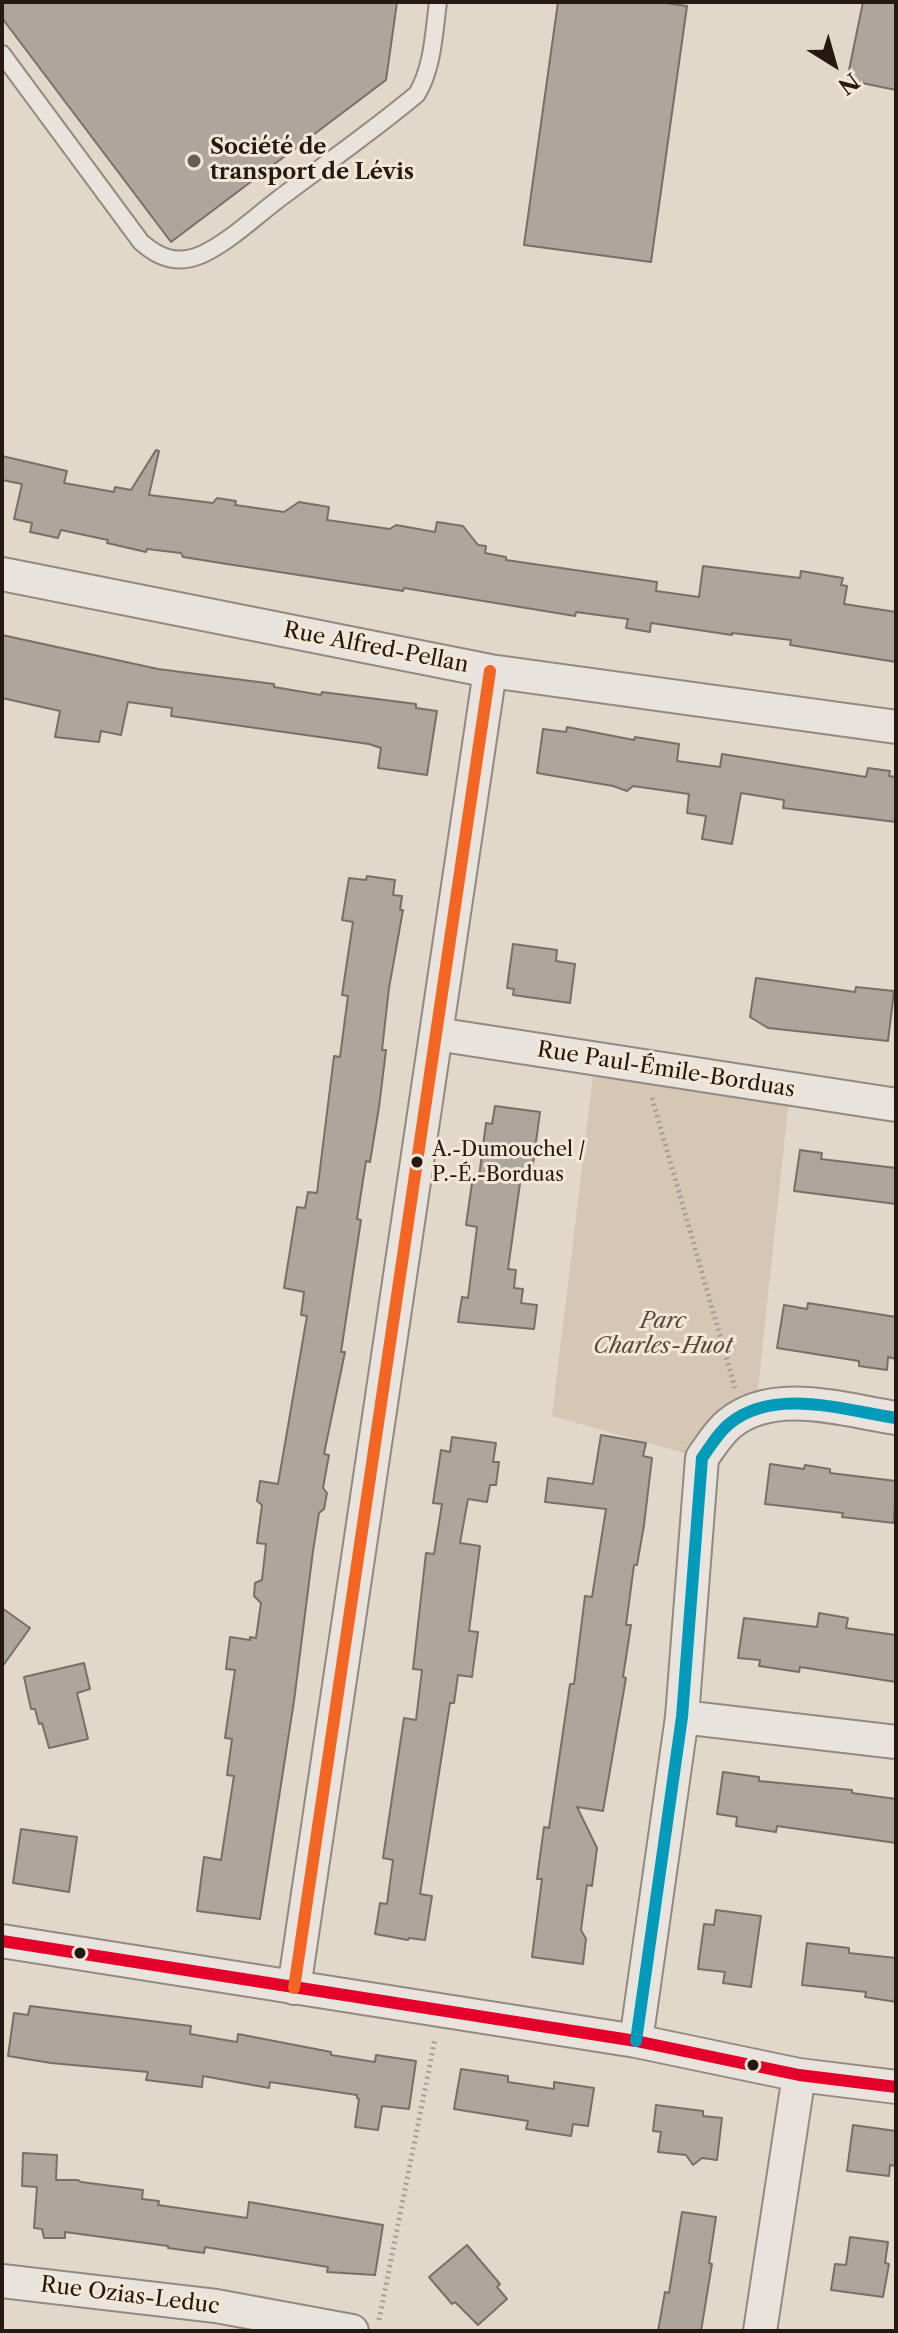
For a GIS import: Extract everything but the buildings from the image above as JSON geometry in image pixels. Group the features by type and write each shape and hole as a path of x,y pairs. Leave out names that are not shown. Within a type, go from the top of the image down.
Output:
{"street":[{"name":"Rue Alfred-Pellan","path":"2,574 490,671 896,727"},
{"path":"294,1988 490,671"},
{"name":"Rue Paul-Émile-Borduas","path":"436,1034 896,1105"},
{"path":"636,2041 682,1717 702,1458 728,1425 756,1408 796,1403 896,1418"},
{"path":"682,1717 896,1742"},
{"path":"2,1941 636,2041 799,2075 896,2087"},
{"path":"760,2331 799,2075"},
{"name":"Rue Ozias-Leduc","path":"2,2281 216,2306 352,2331"}],"lane":[{"path":"2,54 141,242 155,254 182,259 202,254 235,232 417,94 431,56 438,2"}],"path":[{"path":"643,1066 742,1416"},
{"path":"377,2331 441,2011"}],"green space":[{"name":"Parc Charles-Huot","path":"595,1059 790,1089 756,1408 702,1458 552,1416"}],"transit line":[{"path":"294,1988 490,671"},
{"path":"636,2041 682,1717 702,1458 729,1424 767,1406 810,1404 896,1418"},
{"path":"2,1941 636,2041 799,2075 896,2087"}],"place":[{"name":"Société de transport de Lévis","path":"194,161"},
{"name":"A.-Dumouchel / P.-É.-Borduas","path":"417,1162"}]}
